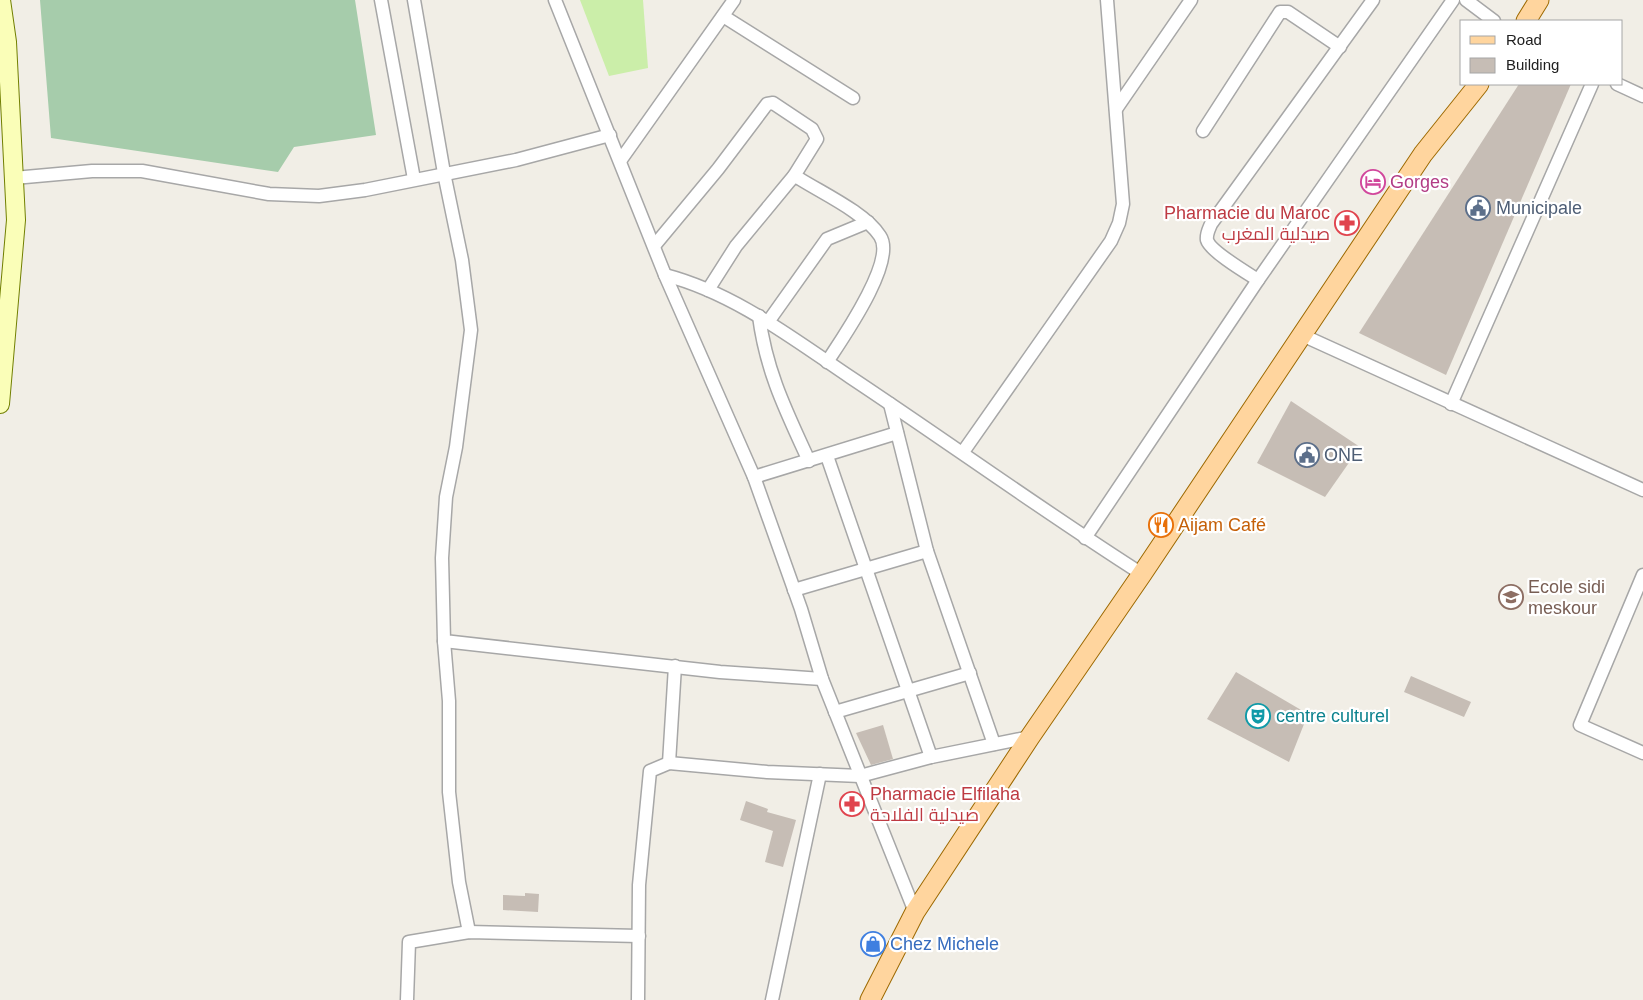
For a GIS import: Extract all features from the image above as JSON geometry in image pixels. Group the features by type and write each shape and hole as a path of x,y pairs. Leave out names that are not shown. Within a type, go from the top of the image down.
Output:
{"main road":[{"path":"1527,20 1539,0"},
{"path":"870,1000 915,912 1030,737 1142,574 1422,154 1478,85"}],"street":[{"path":"0,404 16,242 7,42 1,0"},
{"path":"381,0 414,179"},
{"path":"414,0 444,173 462,260 471,330 456,447 446,497 442,558 448,701 449,792 459,882 469,932"},
{"path":"555,0 665,275 754,477 794,590 822,679 915,912"},
{"path":"620,161 734,0"},
{"path":"963,452 1110,240 1119,223 1123,204 1107,0"},
{"path":"1116,109 1191,0"},
{"path":"1258,280 1213,248 1207,241 1207,234 1211,224 1373,0"},
{"path":"1085,538 1258,280 1453,0"},
{"path":"1466,0 1493,20"},
{"path":"1203,132 1280,12 1288,12 1340,48"},
{"path":"723,16 853,98"},
{"path":"1451,404 1592,85"},
{"path":"1619,85 1643,96"},
{"path":"654,246 713,176 767,104 773,103 812,129 817,139 794,176 736,246 708,290"},
{"path":"14,178 92,171 142,171 269,194 319,196 365,190 516,160 610,135"},
{"path":"794,176 868,222 882,238 884,259 870,293 827,362"},
{"path":"809,461 775,388 762,344 763,319 827,239 868,222"},
{"path":"665,275 686,280 763,319 963,452 1085,538 1142,574"},
{"path":"1302,335 1643,490"},
{"path":"890,404 927,551 994,744"},
{"path":"754,477 897,433"},
{"path":"827,456 931,757"},
{"path":"794,590 927,551"},
{"path":"1643,575 1580,725 1643,753"},
{"path":"444,641 720,672 822,679"},
{"path":"669,763 675,666"},
{"path":"835,712 970,673"},
{"path":"638,1000 639,885 650,771 669,763 860,776 931,757 1030,737"},
{"path":"772,1000 820,774"},
{"path":"407,1000 409,942 469,932 638,936"}],"green space":[{"path":"40,0 355,0 376,135 294,147 278,172 51,138"},
{"path":"580,0 643,0 648,68 609,76"}],"building":[{"name":"Municipale","path":"1518,85 1571,85 1446,375 1359,333"},
{"name":"ONE","path":"1291,401 1360,447 1325,497 1257,463"},
{"name":"centre culturel","path":"1236,672 1308,714 1289,762 1207,719"},
{"path":"1411,676 1471,702 1464,717 1404,692"},
{"path":"883,725 893,759 871,765 856,733"},
{"path":"746,801 768,809 767,812 796,820 783,867 765,862 773,831 740,820"},
{"path":"525,893 539,894 538,912 503,910 503,895 525,896"}],"place":[{"name":"Gorges","path":"1373,182"},
{"name":"Municipale","path":"1478,208"},
{"name":"Pharmacie du Maroc صيدلية المغرب","path":"1347,223"},
{"name":"ONE","path":"1307,455"},
{"name":"Aijam Café","path":"1161,525"},
{"name":"Ecole sidi meskour","path":"1511,597"},
{"name":"centre culturel","path":"1258,716"},
{"name":"Pharmacie Elfilaha صيدلية الفلاحة","path":"852,804"},
{"name":"Chez Michele","path":"873,944"}]}
